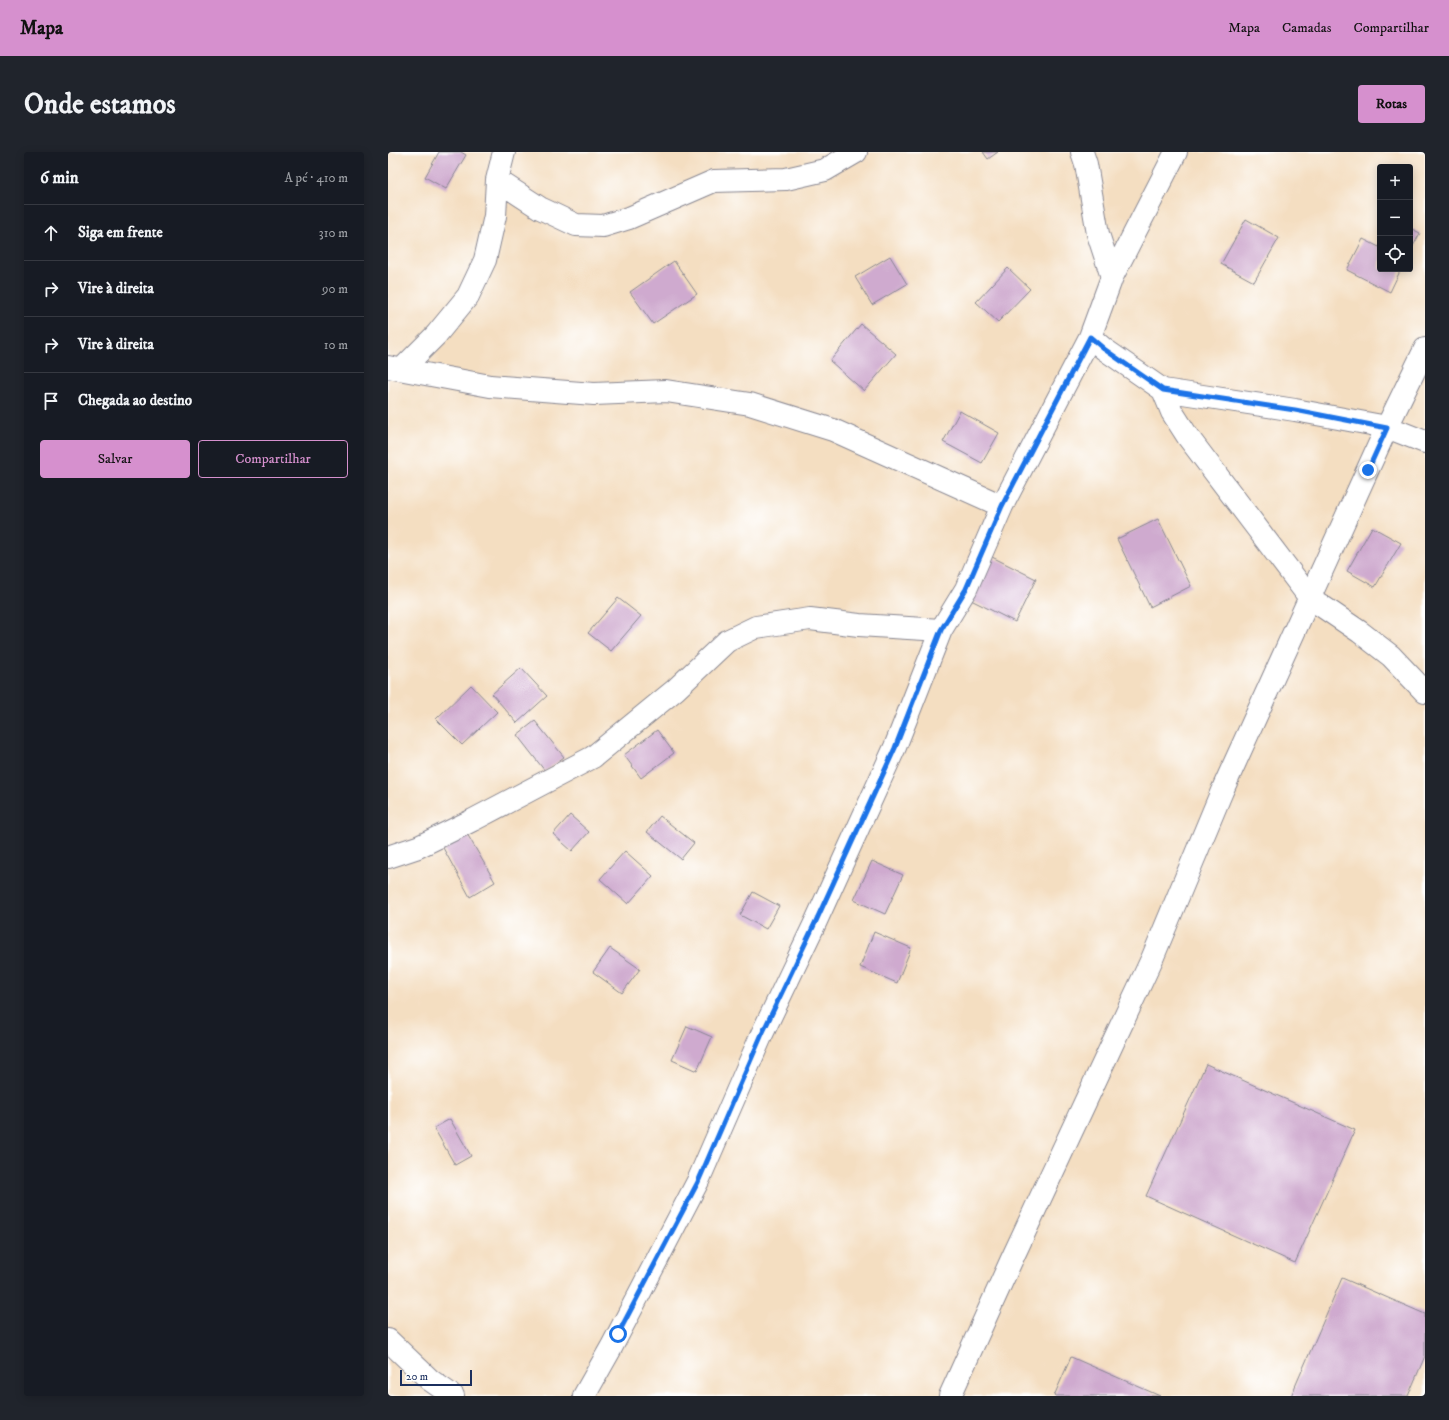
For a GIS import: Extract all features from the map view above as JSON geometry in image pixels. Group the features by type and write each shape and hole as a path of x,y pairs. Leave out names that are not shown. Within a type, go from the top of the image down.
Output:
{"street":[{"path":"395,368 436,335 468,296 485,260 495,216 497,180 504,152"},
{"path":"497,180 540,208 576,225 603,226 629,218 714,181 786,179 825,170 856,152"},
{"path":"1082,152 1086,164 1098,234 1112,277"},
{"path":"584,1396 611,1348 698,1182 762,1034 816,921 895,748 941,630 966,589 1002,506 1090,337 1112,277 1176,152"},
{"path":"1090,337 1104,349 1163,390 1295,410 1387,428 1425,442"},
{"path":"950,1396 1011,1260 1152,959 1222,791 1387,428 1425,349"},
{"path":"395,368 490,386 594,394 666,391 750,404 833,430 1002,506"},
{"path":"1163,390 1172,412 1188,437 1310,598 1360,632 1391,656 1425,692"},
{"path":"388,857 418,847 593,757 675,690 727,641 756,627 810,619 859,625 941,630"},
{"path":"388,1340 443,1393"}],"building":[{"path":"439,152 461,152 466,155 446,189 425,177"},
{"path":"983,152 998,152 988,159"},
{"path":"1246,219 1279,238 1254,282 1221,264"},
{"path":"1413,230 1420,233 1413,246"},
{"path":"1363,239 1377,246 1377,272 1400,272 1390,292 1347,270"},
{"path":"890,256 907,284 872,305 855,277"},
{"path":"674,261 697,294 653,324 630,292"},
{"path":"1008,268 1030,289 998,322 976,302"},
{"path":"861,324 896,354 864,391 830,361"},
{"path":"960,411 999,433 982,463 943,442"},
{"path":"1158,519 1191,586 1150,607 1117,539"},
{"path":"1372,527 1401,543 1375,587 1347,571"},
{"path":"992,557 1036,579 1015,622 971,600"},
{"path":"618,598 641,616 611,651 588,633"},
{"path":"521,668 547,696 517,723 492,694"},
{"path":"471,685 497,712 462,745 436,719"},
{"path":"535,721 564,757 545,771 517,735"},
{"path":"657,730 674,753 641,778 624,755"},
{"path":"570,815 589,832 572,851 553,834"},
{"path":"660,816 694,843 681,859 647,832"},
{"path":"466,832 495,882 470,897 442,846"},
{"path":"625,851 653,876 628,904 600,879"},
{"path":"872,861 903,875 885,914 854,900"},
{"path":"753,892 779,906 766,929 740,915"},
{"path":"874,932 911,948 897,983 860,967"},
{"path":"610,948 640,969 622,993 593,972"},
{"path":"687,1026 712,1037 697,1071 672,1060"},
{"path":"1206,1064 1355,1130 1295,1263 1146,1196"},
{"path":"450,1119 471,1156 455,1165 434,1128"},
{"path":"1342,1278 1425,1314 1425,1356 1408,1396 1291,1396"},
{"path":"1071,1357 1160,1396 1054,1396"}],"route":[{"path":"618,1334 698,1182 762,1034 816,921 895,748 941,630 966,589 1002,506 1054,409 1090,337 1104,349 1163,390 1295,410 1387,428 1368,470"}]}
